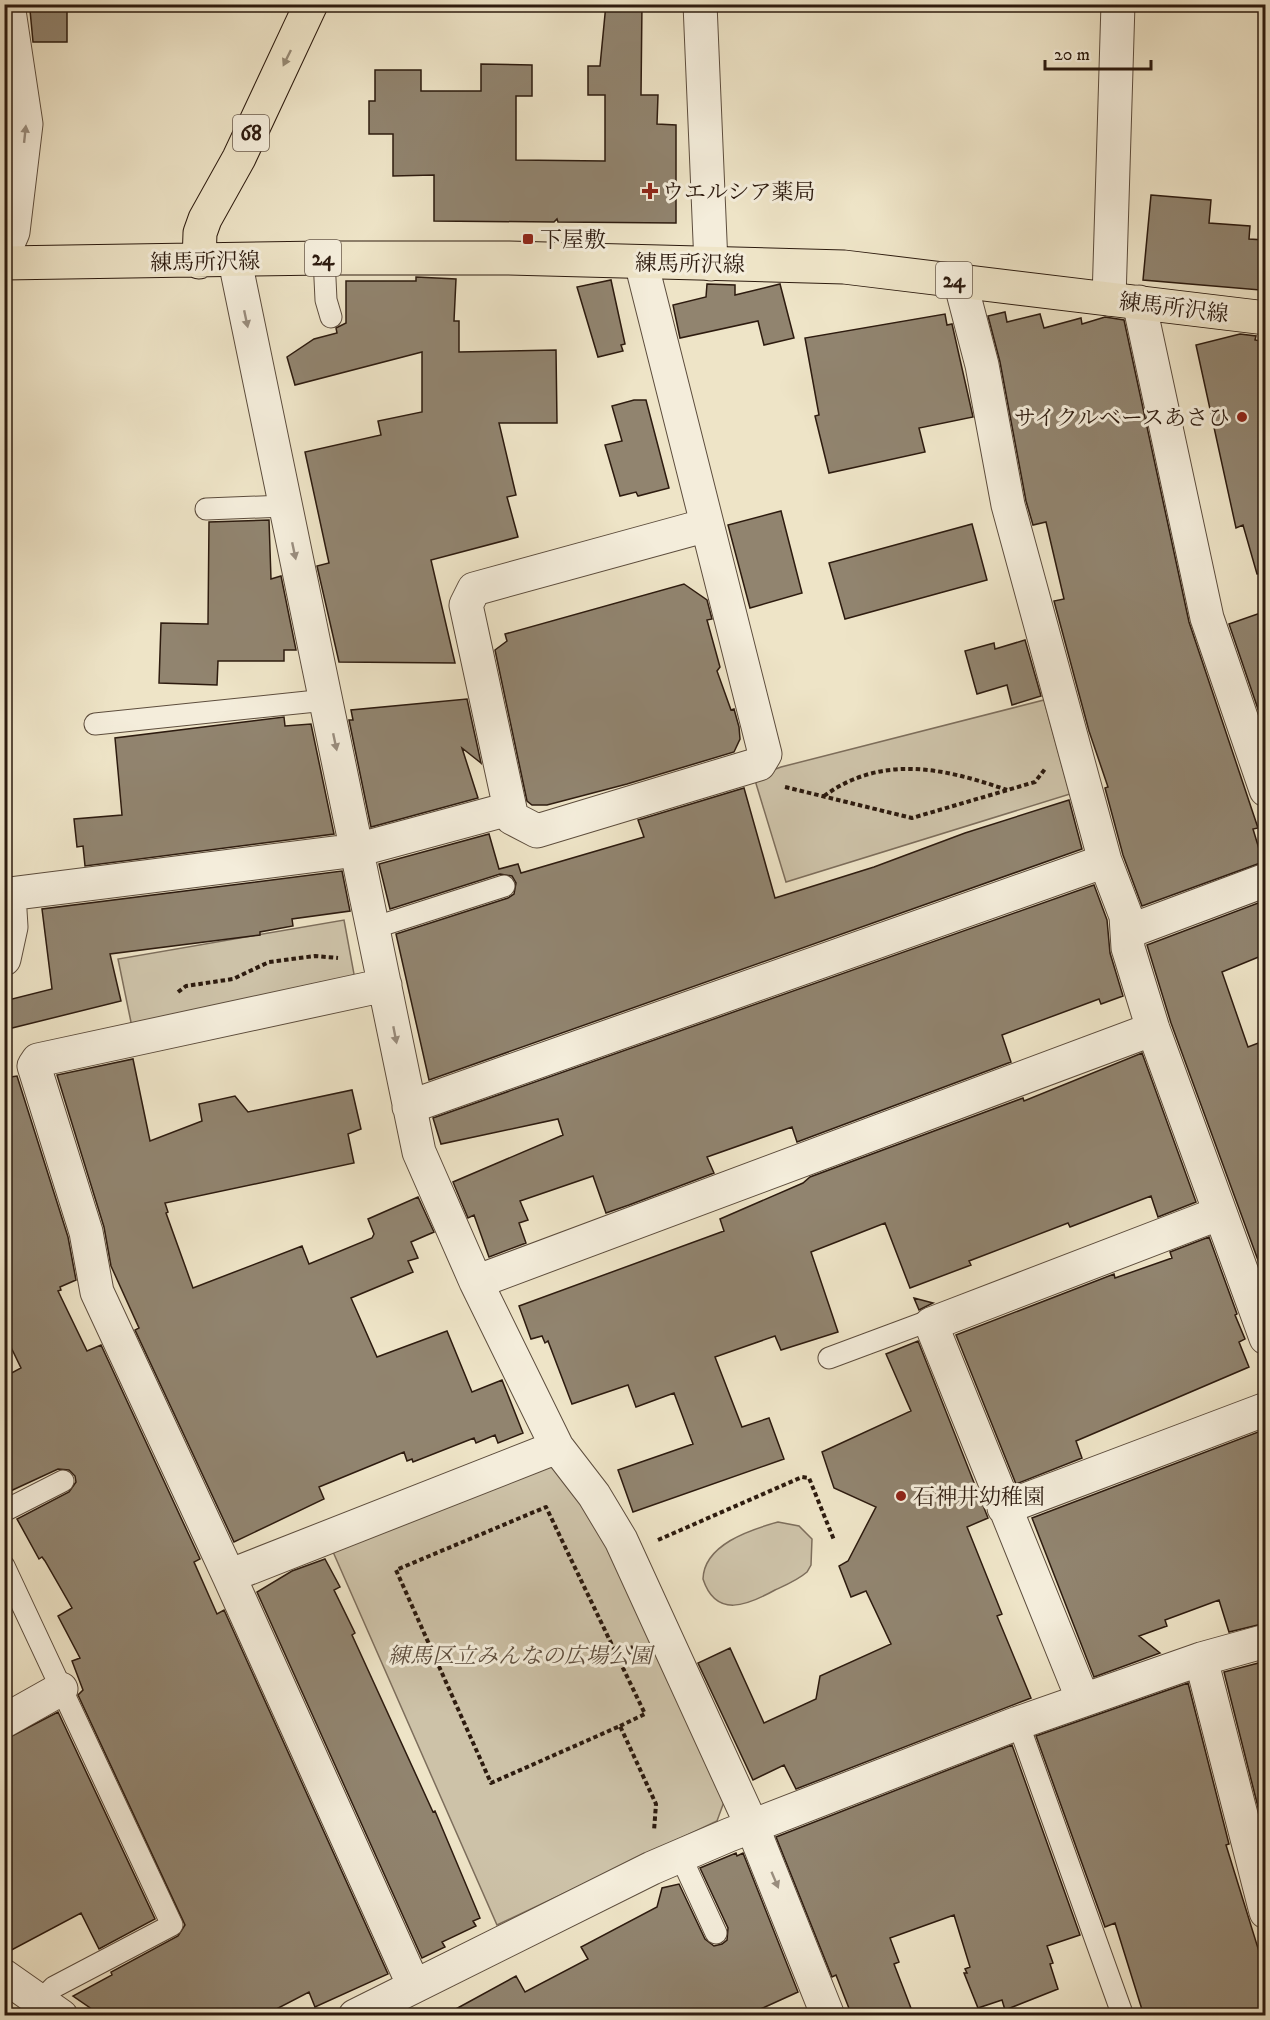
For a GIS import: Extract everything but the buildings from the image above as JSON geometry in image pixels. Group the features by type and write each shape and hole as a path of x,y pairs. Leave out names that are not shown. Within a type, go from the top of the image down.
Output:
{"main road":[{"name":"68","path":"199,262 200,233 205,219 239,159 311,4"},
{"name":"練馬所沢線","path":"4,263 199,262 324,258 844,267 1266,318"}],"street":[{"path":"4,253 13,232 27,124 8,4"},
{"path":"700,4 711,264"},
{"path":"1118,4 1124,301 1207,618 1258,744 1266,790"},
{"path":"235,261 419,1152 476,1282 557,1447 594,1495 621,1540 752,1826 820,2013"},
{"path":"640,262 707,525 765,754 759,764 537,831 512,818 466,605 474,589 707,525"},
{"path":"960,281 982,365 1008,505 1105,861 1126,916 1128,948 1153,1029 1266,1338"},
{"path":"4,959 11,927 9,894 357,850 509,809"},
{"path":"409,1107 1105,861"},
{"path":"1127,932 1266,880"},
{"path":"385,985 38,1060 34,1066 86,1232 97,1292 229,1576 414,1986"},
{"path":"476,1282 1153,1029"},
{"path":"1083,1700 931,1324 1220,1213"},
{"path":"1004,1508 1266,1409"},
{"path":"229,1576 557,1447"},
{"path":"356,2016 666,1862 752,1826 1018,1723 1201,1659 1266,1641"},
{"path":"1201,1659 1266,1912"},
{"path":"4,1721 60,1689"},
{"path":"4,1976 50,2008"}],"lane":[{"path":"324,258 326,300 331,317"},
{"path":"206,509 285,506"},
{"path":"95,724 326,700"},
{"path":"373,928 504,886"},
{"path":"829,1358 923,1323 931,1324"},
{"path":"4,1511 63,1481"},
{"path":"4,1566 172,1925 54,1987 50,2008"},
{"path":"1018,1723 1123,2016"},
{"path":"666,1862 716,1933"}],"path":[{"path":"752,766 784,787 912,818 1035,782 1047,767 1051,736 1070,730"},
{"path":"824,796 843,782 909,767 961,774 1007,790"},
{"path":"655,1543 802,1477 809,1478 834,1540"},
{"path":"546,1507 645,1714 620,1726 491,1782 396,1570 546,1507"},
{"path":"620,1726 656,1804 666,1862"}],"green space":[{"path":"1044,700 1070,794 786,882 754,777 781,767"},
{"path":"344,920 354,974 349,981 132,1027 118,959"},
{"name":"練馬区立みんなの広場公園","path":"555,1462 612,1546 725,1799 717,1821 497,1925 330,1545"},
{"path":"778,1522 799,1526 812,1539 811,1565 807,1572 788,1584 744,1604 724,1604 716,1600 703,1579 705,1567 711,1557 730,1541"}],"place":[{"name":"ウエルシア薬局","path":"650,191"},
{"name":"下屋敷","path":"528,239"},
{"name":"サイクルベースあさひ","path":"1242,417"},
{"name":"石神井幼稚園","path":"901,1496"}]}
